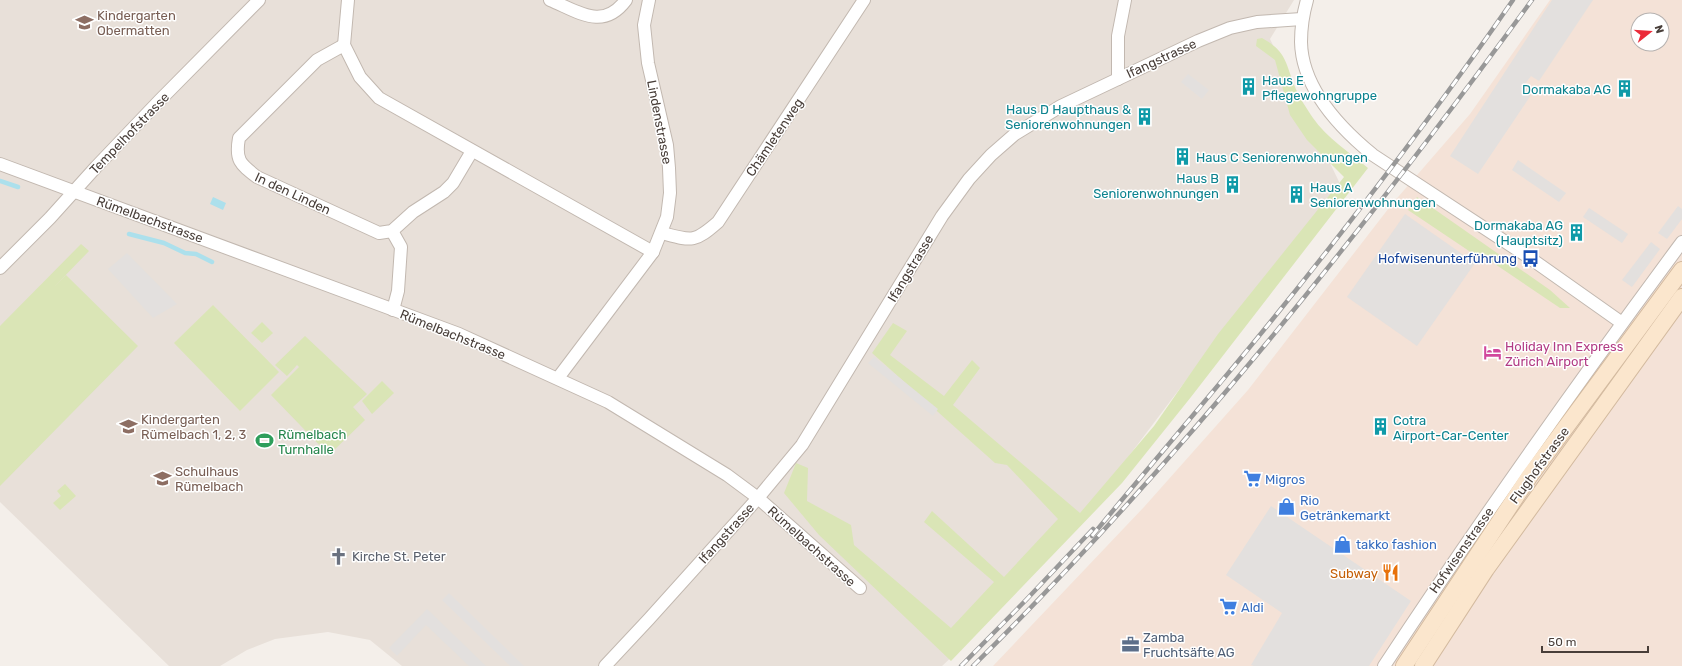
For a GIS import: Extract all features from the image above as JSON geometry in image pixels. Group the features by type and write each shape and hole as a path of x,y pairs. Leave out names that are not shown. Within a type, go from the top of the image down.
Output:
{"main road":[{"name":"Flughofstrasse","path":"1404,666 1529,477 1682,270"},
{"name":"Flughofstrasse","path":"1423,666 1486,569 1682,297"}],"street":[{"name":"Tempelhofstrasse","path":"0,268 75,192 107,155 259,0"},
{"path":"348,0 344,45 360,77 380,98 472,152 653,252"},
{"path":"550,0 590,16 599,18 610,15 619,10 626,0"},
{"name":"Lindenstrasse","path":"558,378 653,252 662,233 667,217 670,193 670,168 667,145 648,63 644,25 649,0"},
{"name":"Chämletenweg","path":"662,233 682,239 693,239 718,222 864,0"},
{"path":"1118,79 1118,36 1125,0"},
{"path":"1307,0 1302,19 1301,43 1303,62 1312,86 1334,117 1352,138 1373,155 1530,258 1622,323"},
{"name":"Ifangstrasse","path":"605,666 758,498 802,445 942,216 969,179 991,155 1022,130 1060,106 1198,41 1230,28 1257,22 1302,19"},
{"name":"In den Linden","path":"344,45 317,60 239,138 237,152 242,166 257,177 379,233 392,231"},
{"path":"393,310 398,290 401,247 392,231 413,212 444,192 453,183 472,152"},
{"name":"Rümelbachstrasse","path":"0,164 459,334 608,402 727,475 758,498 860,588"},
{"name":"Hofwisenstrasse","path":"1384,666 1461,549 1622,323 1682,242"}],"shaded area":[{"path":"0,0 1294,0 1270,39 1343,190 1255,289 1079,522 942,666 402,666 370,640 328,632 275,639 247,650 220,666 169,666 0,502"},
{"path":"1550,0 1682,0 1682,666 993,666 1144,507 1248,390 1392,204 1470,114"},
{"path":"1552,0 1593,0 1539,81 1531,76 1522,88 1531,95 1478,174 1450,156"},
{"path":"1188,74 1209,90 1202,99 1181,82"},
{"path":"1518,160 1566,193 1559,202 1512,170"},
{"path":"1678,206 1682,209 1682,219 1667,239 1658,233"},
{"path":"1589,208 1628,234 1622,243 1583,217"},
{"path":"1405,214 1475,263 1417,346 1347,297"},
{"path":"1651,242 1660,249 1632,287 1622,280"},
{"path":"127,253 177,304 153,318 108,269"},
{"path":"874,357 938,409 933,416 868,363"},
{"path":"1271,506 1411,601 1369,666 1251,665 1282,613 1226,575"},
{"path":"449,593 524,666 510,666 442,600"},
{"path":"427,609 486,666 469,666 426,625 397,656 389,648"}],"green space":[{"path":"1262,38 1281,53 1299,95 1318,125 1346,151 1368,168 1191,397 1122,483 951,661 819,535 784,493 796,463 808,468 807,501 851,525 854,545 951,628 994,582 924,522 932,511 1004,577 1058,519 1007,465 995,463 872,353 893,323 907,331 890,355 944,396 972,360 980,368 953,405 1080,513 1154,426 1218,334 1344,177 1307,140 1290,115 1275,60 1256,46 1257,39"},
{"path":"1417,197 1550,290 1570,308 1560,308 1489,260 1478,257 1408,210"},
{"path":"81,244 89,251 55,286 66,275 138,346 0,486 0,326"},
{"path":"213,305 279,372 240,411 174,343"},
{"path":"262,322 273,333 262,343 251,333"},
{"path":"305,336 367,394 353,407 365,420 329,455 271,395 299,367 297,365 287,376 275,365"},
{"path":"382,381 394,393 372,414 362,401"},
{"path":"65,484 76,496 60,510 53,503 61,496 57,491"}],"water":[{"path":"213,197 226,203 223,210 210,204"}],"waterway":[{"path":"0,181 18,187"},
{"path":"129,234 164,243 185,253 196,254 212,262"}],"railway":[{"path":"1092,536 1250,347 1334,242 1396,162 1513,0"},
{"path":"973,666 1123,509 1266,344 1401,174 1532,0"},
{"path":"961,666 1093,529"}],"place":[{"name":"Kindergarten Obermatten","path":"84,22"},
{"name":"Haus E Pflegewohngruppe","path":"1249,87"},
{"name":"Dormakaba AG","path":"1624,89"},
{"name":"Haus D Haupthaus & Seniorenwohnungen","path":"1144,116"},
{"name":"Haus C Seniorenwohnungen","path":"1183,157"},
{"name":"Haus B Seniorenwohnungen","path":"1232,185"},
{"name":"Haus A Seniorenwohnungen","path":"1297,194"},
{"name":"Dormakaba AG (Hauptsitz)","path":"1576,232"},
{"name":"Hofwisenunterführung","path":"1530,258"},
{"name":"Holiday Inn Express Zürich Airport","path":"1492,353"},
{"name":"Kindergarten Rümelbach 1, 2, 3","path":"128,426"},
{"name":"Cotra Airport-Car-Center","path":"1380,427"},
{"name":"Rümelbach Turnhalle","path":"265,441"},
{"name":"Schulhaus Rümelbach","path":"162,478"},
{"name":"Migros","path":"1252,479"},
{"name":"Rio Getränkemarkt","path":"1287,507"},
{"name":"takko fashion","path":"1343,544"},
{"name":"Kirche St. Peter","path":"339,556"},
{"name":"Subway","path":"1391,573"},
{"name":"Aldi","path":"1228,607"},
{"name":"Zamba Fruchtsäfte AG","path":"1130,644"}]}
